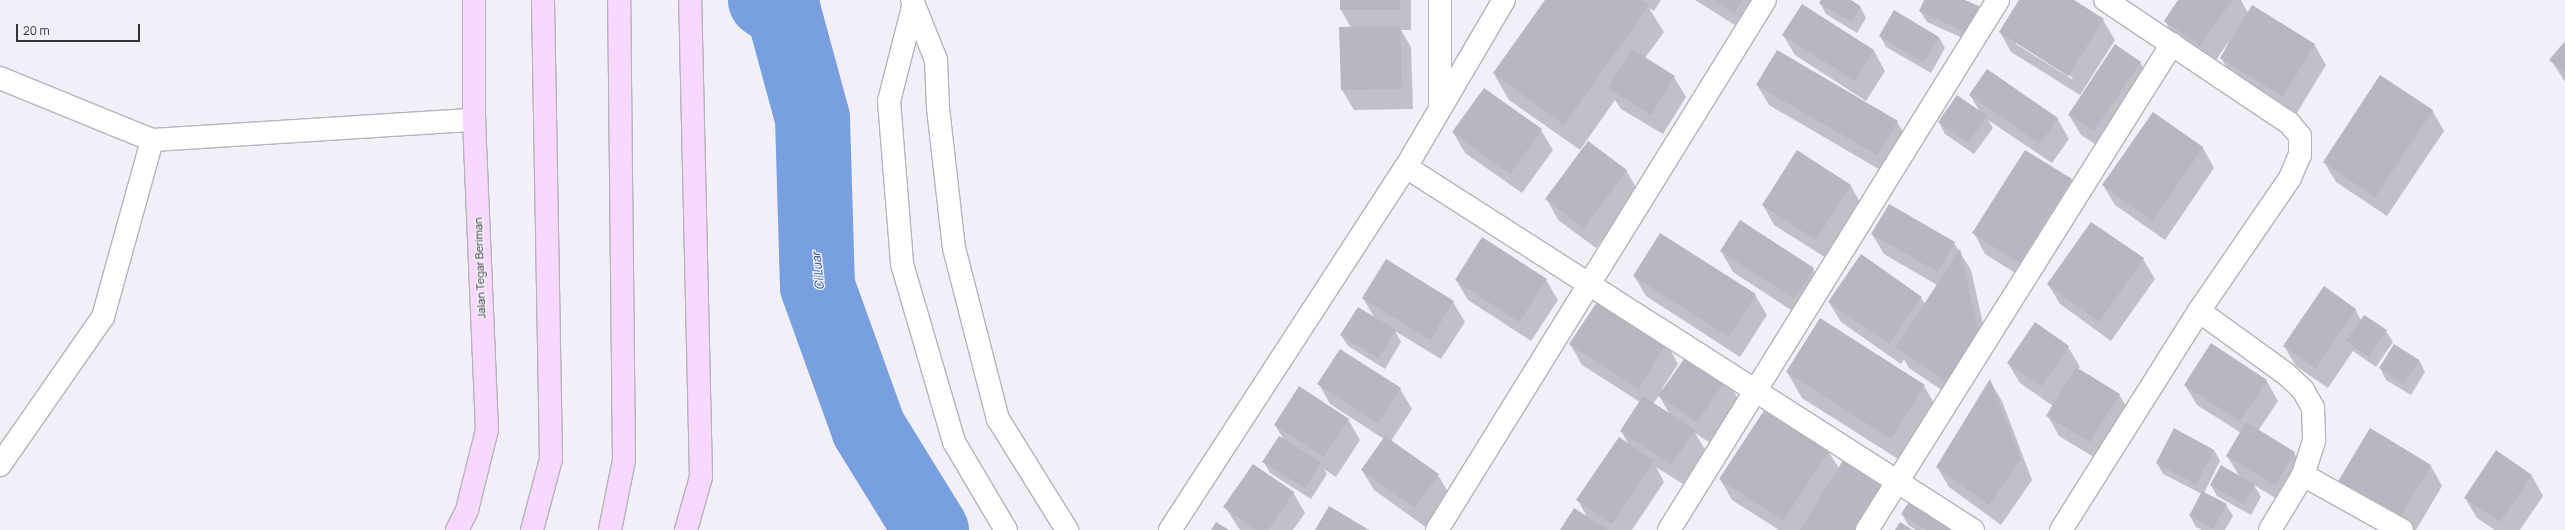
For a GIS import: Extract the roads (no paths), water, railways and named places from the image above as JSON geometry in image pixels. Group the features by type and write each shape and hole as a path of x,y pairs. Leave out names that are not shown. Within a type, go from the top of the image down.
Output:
{"main road":[{"name":"Jalan Tegar Beriman","path":"457,530 467,510 487,430 474,120 474,0"},
{"path":"532,530 551,458 543,0"},
{"path":"610,530 624,460 619,0"},
{"path":"686,530 701,477 690,0"}],"street":[{"path":"1440,0 1440,109"},
{"path":"1170,530 1406,167 1504,0"},
{"path":"1438,530 1765,0"},
{"path":"1669,530 1754,390 1998,0"},
{"path":"2061,530 2199,311 2290,178 2300,155 2300,136 2289,123 2105,0"},
{"path":"912,3 889,101 902,264 954,442 1006,530"},
{"path":"912,3 936,60 938,108 954,248 998,419 1068,530"},
{"path":"1867,530 2172,44"},
{"path":"0,78 152,140 474,120"},
{"path":"0,465 103,317 152,140"},
{"path":"1406,167 1973,530"},
{"path":"2199,311 2286,374 2303,390 2313,408 2314,441 2303,475 2270,530"},
{"path":"2303,475 2402,530"}],"waterway":[{"name":"Ci Luar","path":"765,0 783,11 812,118 817,286 868,428 931,530"}]}
